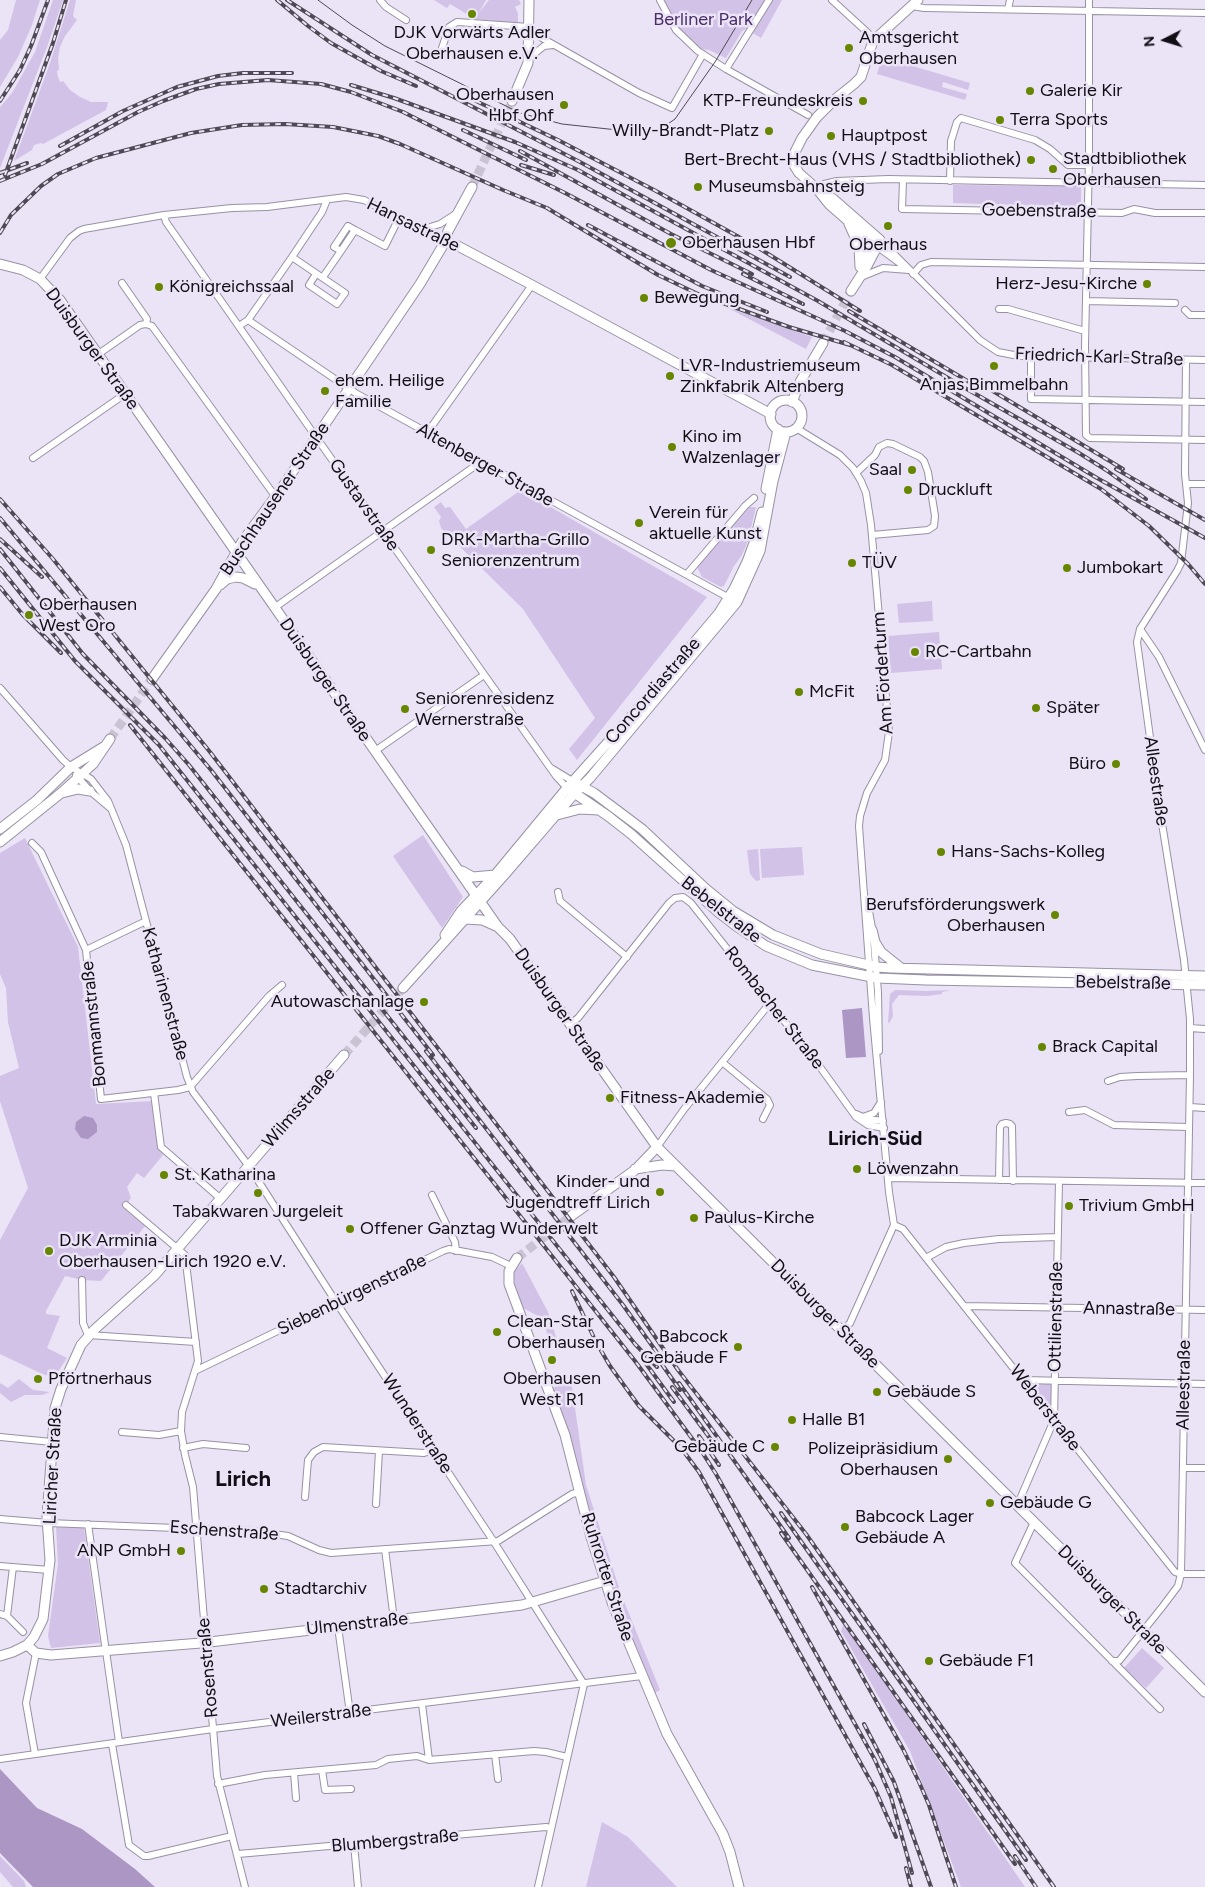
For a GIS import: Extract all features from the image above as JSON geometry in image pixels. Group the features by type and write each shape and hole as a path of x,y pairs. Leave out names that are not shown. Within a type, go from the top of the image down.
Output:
{"main road":[{"path":"512,102 526,71 528,59 528,0"},
{"path":"873,41 915,3"},
{"name":"Friedrich-Karl-Straße","path":"873,41 860,77 823,110 808,128 794,152 793,160 795,168 829,204 877,244"},
{"name":"Buschhausener Straße","path":"152,679 216,589 242,542 349,390 420,284 445,242 458,212 472,187"},
{"name":"Friedrich-Karl-Straße","path":"817,190 832,198 877,244"},
{"path":"847,220 859,246 860,267"},
{"name":"Hansastraße","path":"445,242 456,245 532,285 771,414"},
{"path":"856,281 868,250 877,244"},
{"path":"851,291 877,244"},
{"name":"Duisburger Straße","path":"0,264 23,270 40,279 55,294 460,870 498,927 510,939 657,1147 1205,1692"},
{"path":"792,402 800,382 823,343"},
{"path":"787,400 792,402 799,407 802,415 801,421 796,428 782,430 773,424 771,414 773,407 779,402 787,400"},
{"name":"Concordiastraße","path":"479,898 495,875 578,784 733,600 754,543 782,430"},
{"path":"216,589 227,579 236,577 247,579 260,587"},
{"path":"0,829 37,800 71,767 109,742 93,764 61,793 0,842"},
{"name":"Bebelstraße","path":"578,784 642,829 723,904 773,935 821,954 873,966 902,968 1205,976"},
{"path":"61,793 78,789 90,791"},
{"name":"Concordiastraße","path":"479,898 556,816 570,791"},
{"name":"Bebelstraße","path":"570,791 615,822 662,860 718,912 766,946 812,965 873,977 1205,985"},
{"path":"556,816 576,810 598,810"},
{"path":"662,860 676,860"},
{"path":"460,870 473,877 495,875"},
{"path":"403,988 440,944 465,919 479,898"},
{"path":"440,944 450,926 470,901 479,898"},
{"path":"465,919 482,920 498,927"},
{"path":"872,930 881,952 902,968"},
{"path":"1042,972 1042,982"},
{"name":"Wilmsstraße","path":"88,1335 150,1281 221,1199 248,1164 344,1054"},
{"path":"571,1216 634,1170 657,1147"},
{"path":"634,1170 662,1165 677,1166"},
{"path":"511,1266 517,1258"},
{"name":"Ruhrorter Straße","path":"511,1266 508,1277 511,1290 558,1414 605,1581 642,1676 676,1751 723,1834 739,1887"},
{"name":"Liricher Straße","path":"27,1645 34,1637 43,1619 49,1570 50,1543 48,1523 52,1442 58,1397 81,1345 88,1335"},
{"name":"Ulmenstraße","path":"36,1653 51,1655 106,1648 206,1642 394,1620 533,1602 605,1581"},
{"path":"0,1656 27,1645 36,1653"}],"street":[{"path":"380,0 386,7 406,20"},
{"path":"660,0 676,30 703,54 808,115"},
{"path":"726,69 769,0"},
{"path":"832,0 868,33 873,41"},
{"path":"1008,9 1010,0"},
{"path":"1089,0 1089,165 1085,399 1087,436 1205,440"},
{"path":"915,3 924,8 1205,13"},
{"path":"441,52 449,28 457,22 528,28 651,99 672,108 703,54"},
{"path":"528,59 544,46 557,46"},
{"path":"950,181 951,141 957,122 961,118 1035,140 1050,149 1068,165 1089,165"},
{"path":"817,190 824,184 837,180 1205,185"},
{"name":"Goebenstraße","path":"902,180 902,209 1122,213 1134,209 1155,212 1205,214"},
{"name":"Hansastraße","path":"40,279 70,238 79,231 164,216 346,197 361,199 445,242"},
{"path":"239,326 248,320 292,257 322,212 327,200"},
{"path":"420,230 440,224 458,212"},
{"name":"Gustavstraße","path":"164,216 166,222 383,532 563,785 570,791"},
{"path":"292,257 320,276 345,293 337,304 309,285 320,276 341,251 355,230 385,246 400,218"},
{"name":"Friedrich-Karl-Straße","path":"877,244 909,271 988,347 1009,355 1205,360"},
{"path":"856,281 883,268 909,271 931,262 1205,267"},
{"path":"122,283 147,319 146,324"},
{"path":"427,433 532,285"},
{"path":"1086,301 1175,303"},
{"path":"1000,309 1008,309 1086,330"},
{"path":"1185,310 1190,314 1205,315"},
{"name":"Altenberger Straße","path":"248,320 349,390 733,600"},
{"path":"97,354 138,326 146,324 154,328 275,496"},
{"path":"1031,356 1031,400 1085,399 1205,402"},
{"name":"Alleestraße","path":"1112,1661 1119,1661 1176,1589 1181,1574 1190,1028 1186,974 1160,812 1137,646 1140,629 1179,567 1188,498 1185,439 1186,360"},
{"path":"33,458 125,394"},
{"name":"Am Förderturm","path":"796,428 840,455 856,473 866,493 872,535 889,732 885,760 866,794 860,816 865,894 873,966"},
{"path":"856,473 875,455 879,447 886,444 893,444 920,457 924,461 928,472 935,516 934,526 928,530 872,535"},
{"path":"274,608 383,532 478,462"},
{"path":"1187,484 1205,484"},
{"path":"687,574 744,506 754,498"},
{"path":"1140,629 1158,656 1205,750"},
{"path":"375,751 484,675"},
{"name":"Katharinenstraße","path":"0,688 80,775 90,791 111,809"},
{"name":"Gustavstraße","path":"551,768 578,784"},
{"name":"Katharinenstraße","path":"80,775 91,779 108,801 126,845 190,1087 248,1164"},
{"name":"Bonmannstraße","path":"32,843 41,852 86,950 102,1099 154,1093"},
{"path":"558,892 560,901 627,957 578,1018 570,1025"},
{"name":"Am Förderturm","path":"865,894 872,930 881,1101 894,1225"},
{"name":"Rombacher Straße","path":"627,957 674,898 680,897 688,901 816,1060 852,1112 863,1123 884,1128"},
{"path":"86,950 146,921"},
{"path":"221,1199 160,1146 154,1093 182,1090 190,1087 269,996 282,984"},
{"path":"657,1147 770,1003"},
{"path":"1190,1028 1205,1029"},
{"path":"722,1062 767,1099 770,1105 763,1119"},
{"path":"1108,1081 1120,1077 1143,1075 1190,1075"},
{"path":"862,1117 874,1113 881,1101"},
{"path":"1190,1107 1205,1108"},
{"path":"1068,1112 1085,1110 1114,1125 1189,1127"},
{"name":"Rombacher Straße","path":"852,1112 862,1117 883,1121"},
{"path":"999,1180 1000,1127 1006,1123 1012,1126 1013,1181"},
{"name":"Wunderstraße","path":"248,1164 336,1302 533,1602 584,1684"},
{"path":"888,1178 1205,1183"},
{"name":"Ottilienstraße","path":"1017,1506 1054,1420 1059,1181"},
{"path":"432,1196 455,1242 456,1251"},
{"path":"126,1205 178,1248"},
{"path":"843,1332 850,1324 894,1225"},
{"name":"Weberstraße","path":"894,1225 903,1229 1175,1572 1181,1574"},
{"path":"926,1258 946,1247 964,1243 999,1239 1057,1237"},
{"name":"Rosenstraße","path":"178,1248 185,1255 198,1361 197,1370 182,1412 181,1431 183,1448 193,1487 218,1784 246,1887"},
{"name":"Siebenbürgenstraße","path":"197,1370 443,1250 492,1257 511,1266"},
{"path":"82,1280 83,1324 88,1335 196,1342"},
{"name":"Annastraße","path":"964,1306 1205,1310"},
{"path":"1023,1380 1205,1384"},
{"path":"122,1432 159,1435 181,1431"},
{"path":"0,1437 52,1442"},
{"path":"183,1448 203,1444 246,1448"},
{"path":"305,1497 308,1460 314,1452 323,1447 424,1453 434,1450"},
{"path":"376,1504 380,1451"},
{"path":"1183,1468 1205,1468"},
{"name":"Eschenstraße","path":"0,1519 48,1523 253,1531 281,1534 319,1550 332,1553 494,1542 502,1539 572,1494 580,1492"},
{"path":"1034,1522 1015,1563 1160,1709"},
{"path":"88,1524 106,1648 115,1743 129,1845 146,1857 232,1836"},
{"path":"385,1549 394,1620"},
{"path":"0,1566 49,1570"},
{"path":"13,1567 3,1615 23,1632"},
{"path":"1181,1574 1205,1574"},
{"path":"338,1627 350,1713"},
{"path":"35,1754 26,1703 36,1653"},
{"name":"Weilerstraße","path":"0,1759 213,1729 642,1676"},
{"path":"538,1887 584,1684"},
{"path":"422,1704 429,1760"},
{"path":"218,1784 265,1775 376,1765 388,1759 417,1756 429,1760 537,1751 567,1757"},
{"path":"495,1754 498,1779"},
{"path":"322,1770 325,1790 351,1789"},
{"path":"294,1773 296,1798"},
{"name":"Blumbergstraße","path":"238,1854 551,1828"},
{"path":"354,1844 358,1887"}],"green space":[{"path":"16,0 40,0 32,25 18,57 0,87 0,40 8,30"},
{"path":"53,0 63,0 47,47 0,168 0,107 12,93 35,52"},
{"path":"70,0 76,0 73,16 77,20 65,36 60,47 58,77 60,82 63,81 70,90 80,97 91,102 108,102 106,110 43,144 34,145 32,150 14,161 49,66"},
{"path":"434,0 486,0 478,14 489,0 519,0 521,4 515,7 518,13 518,23 475,19 450,4 447,8"},
{"name":"Berliner Park","path":"664,0 782,0 761,38 746,29 742,31 726,58 709,50 701,49 679,31"},
{"path":"882,57 970,83 968,90 943,82 942,87 967,94 965,100 877,74"},
{"path":"953,185 1081,186 1081,207 953,203"},
{"path":"726,307 806,335 812,337 806,349"},
{"path":"521,490 707,597 577,760 569,749 595,718 523,609 441,528 439,521 441,517 434,507 441,502 445,508 450,507 466,529"},
{"path":"747,507 756,507 748,541 724,586 721,587 702,577 697,567"},
{"path":"932,601 933,621 899,623 897,604"},
{"name":"RC-Cartbahn","path":"939,632 942,669 891,673 888,636"},
{"path":"423,835 463,897 442,928 393,856"},
{"path":"25,838 78,947 96,1104 153,1101 158,1147 163,1155 144,1178 137,1173 127,1187 131,1198 126,1205 127,1211 145,1226 101,1281 82,1280 65,1276 46,1311 46,1314 60,1316 47,1348 67,1358 54,1378 0,1354 0,1240 28,1188 0,1101 0,1076 19,1068 8,1022 6,988 0,974 0,853"},
{"path":"802,847 804,875 762,878 760,849"},
{"path":"758,849 760,880 756,881 750,874 747,850"},
{"path":"895,990 951,990 942,992 942,994 927,996 899,995 892,1004 893,1016 888,1023 890,994"},
{"path":"522,1263 548,1312 558,1343 551,1345 542,1318 523,1308 512,1275"},
{"path":"19,1379 33,1390 50,1392 42,1395 25,1395 11,1402 0,1393 0,1383 8,1388"},
{"path":"571,1380 586,1485 621,1594 660,1690 653,1694 608,1579 553,1388"},
{"path":"1023,1380 1055,1381 1054,1420"},
{"path":"56,1527 84,1528 100,1643 51,1648 48,1636 58,1564"},
{"path":"844,1623 1025,1887 961,1887 910,1751 841,1631"},
{"path":"1142,1648 1164,1668 1146,1688 1124,1668"},
{"path":"602,1822 628,1837 677,1887 586,1887"},
{"path":"0,1856 24,1881 26,1887 13,1887 0,1872"}],"shaded area":[{"path":"862,1008 866,1057 846,1058 842,1010"},
{"path":"84,1116 93,1118 97,1125 97,1132 88,1139 81,1138 75,1129 76,1122"},
{"path":"0,1769 37,1808 82,1829 135,1869 155,1887 33,1887 0,1853"}],"tunnel":[{"path":"472,187 512,101"},
{"path":"823,343 851,291"},
{"path":"110,739 152,679"},
{"path":"344,1055 403,988"},
{"path":"517,1258 571,1216"}],"tram line":[{"path":"318,0 385,46 520,113 562,124 636,132 650,131 665,126 675,119 715,62 752,0"}],"railway":[{"path":"0,101 20,70 48,0"},
{"path":"5,175 53,43 66,0"},
{"path":"277,0 331,43 381,71 416,86"},
{"path":"287,0 372,55 580,162 790,277"},
{"path":"60,146 123,111 177,87 218,76 243,73 292,73"},
{"path":"0,181 42,164 138,112 196,89 219,84 268,80 321,84 351,92 403,112 567,194 711,270 845,331 895,357 1097,478 1205,538"},
{"path":"351,85 394,98 515,142 578,170 818,301 1079,453 1146,499"},
{"path":"476,101 558,140 656,191 757,247 860,311"},
{"path":"0,233 11,215 41,186 58,174 96,158 191,133 242,125 285,124 333,127 378,136 400,144 547,208 658,275 698,294 789,327 850,345"},
{"path":"463,130 526,160"},
{"path":"520,151 671,234 752,274"},
{"path":"0,173 27,163"},
{"path":"521,165 554,175"},
{"path":"588,225 702,286 767,312"},
{"path":"743,274 803,304"},
{"path":"849,311 976,386"},
{"path":"844,342 892,365 1101,489 1149,526 1188,564 1205,584"},
{"path":"971,378 1123,469"},
{"path":"1116,469 1205,520"},
{"path":"0,499 53,559 210,752 614,1277 678,1370 806,1534 1054,1887"},
{"path":"0,518 211,770 433,1055"},
{"path":"0,539 42,577"},
{"path":"0,549 83,654 189,765 476,1128"},
{"path":"0,568 75,661 159,745 635,1344 657,1367"},
{"path":"0,587 23,615 61,653"},
{"path":"130,725 635,1361 702,1452 875,1760 891,1797 912,1873"},
{"path":"426,1051 623,1305 663,1361"},
{"path":"572,1291 596,1342 610,1366 639,1406 681,1448 699,1472 875,1789 896,1837"},
{"path":"656,1356 680,1390"},
{"path":"644,1361 674,1402"},
{"path":"679,1383 789,1538"},
{"path":"672,1387 712,1441"},
{"path":"699,1436 719,1465"},
{"path":"781,1513 1026,1860"},
{"path":"781,1533 1015,1864"},
{"path":"812,1587 903,1749 919,1782 929,1805 956,1887"},
{"path":"864,1724 894,1782 931,1887"},
{"path":"1015,1856 1036,1887"},
{"path":"906,1868 911,1887"}],"place":[{"name":"DJK Vorwärts Adler Oberhausen e.V.","path":"472,14"},
{"name":"Amtsgericht Oberhausen","path":"849,48"},
{"name":"Galerie Kir","path":"1030,91"},
{"name":"KTP-Freundeskreis","path":"863,101"},
{"name":"Oberhausen Hbf Ohf","path":"564,105"},
{"name":"Terra Sports","path":"1000,120"},
{"name":"Willy-Brandt-Platz","path":"769,131"},
{"name":"Hauptpost","path":"831,136"},
{"name":"Bert-Brecht-Haus (VHS / Stadtbibliothek)","path":"1031,160"},
{"name":"Stadtbibliothek Oberhausen","path":"1053,169"},
{"name":"Museumsbahnsteig","path":"698,187"},
{"name":"Oberhaus","path":"888,226"},
{"name":"Oberhausen Hbf","path":"671,243"},
{"name":"Herz-Jesu-Kirche","path":"1147,284"},
{"name":"Königreichssaal","path":"159,287"},
{"name":"Bewegung","path":"644,298"},
{"name":"Anjas Bimmelbahn","path":"994,366"},
{"name":"LVR-Industriemuseum Zinkfabrik Altenberg","path":"670,376"},
{"name":"ehem. Heilige Familie","path":"325,391"},
{"name":"Kino im Walzenlager","path":"672,447"},
{"name":"Saal","path":"912,470"},
{"name":"Druckluft","path":"908,490"},
{"name":"Verein für aktuelle Kunst","path":"639,523"},
{"name":"DRK-Martha-Grillo Seniorenzentrum","path":"431,550"},
{"name":"TÜV","path":"852,563"},
{"name":"Jumbokart","path":"1067,568"},
{"name":"Oberhausen West Oro","path":"29,615"},
{"name":"RC-Cartbahn","path":"915,652"},
{"name":"McFit","path":"799,692"},
{"name":"Später","path":"1036,708"},
{"name":"Seniorenresidenz Wernerstraße","path":"405,709"},
{"name":"Büro","path":"1116,764"},
{"name":"Hans-Sachs-Kolleg","path":"941,852"},
{"name":"Berufsförderungswerk Oberhausen","path":"1055,915"},
{"name":"Autowaschanlage","path":"424,1002"},
{"name":"Brack Capital","path":"1042,1047"},
{"name":"Fitness-Akademie","path":"610,1098"},
{"name":"Löwenzahn","path":"857,1169"},
{"name":"St. Katharina","path":"164,1175"},
{"name":"Kinder- und Jugendtreff Lirich","path":"660,1192"},
{"name":"Tabakwaren Jurgeleit","path":"258,1193"},
{"name":"Trivium GmbH","path":"1069,1206"},
{"name":"Paulus-Kirche","path":"694,1218"},
{"name":"Offener Ganztag Wunderwelt","path":"350,1229"},
{"name":"DJK Arminia Oberhausen-Lirich 1920 e.V.","path":"49,1251"},
{"name":"Clean-Star Oberhausen","path":"497,1332"},
{"name":"Babcock Gebäude F","path":"738,1347"},
{"name":"Oberhausen West R1","path":"552,1360"},
{"name":"Pförtnerhaus","path":"38,1379"},
{"name":"Gebäude S","path":"877,1392"},
{"name":"Halle B1","path":"792,1420"},
{"name":"Gebäude C","path":"775,1447"},
{"name":"Polizeipräsidium Oberhausen","path":"948,1459"},
{"name":"Gebäude G","path":"990,1503"},
{"name":"Babcock Lager Gebäude A","path":"845,1527"},
{"name":"ANP GmbH","path":"181,1551"},
{"name":"Stadtarchiv","path":"264,1589"},
{"name":"Gebäude F1","path":"929,1661"}],"district":[{"name":"Lirich-Süd","path":"875,1139"},
{"name":"Lirich","path":"243,1480"}]}
